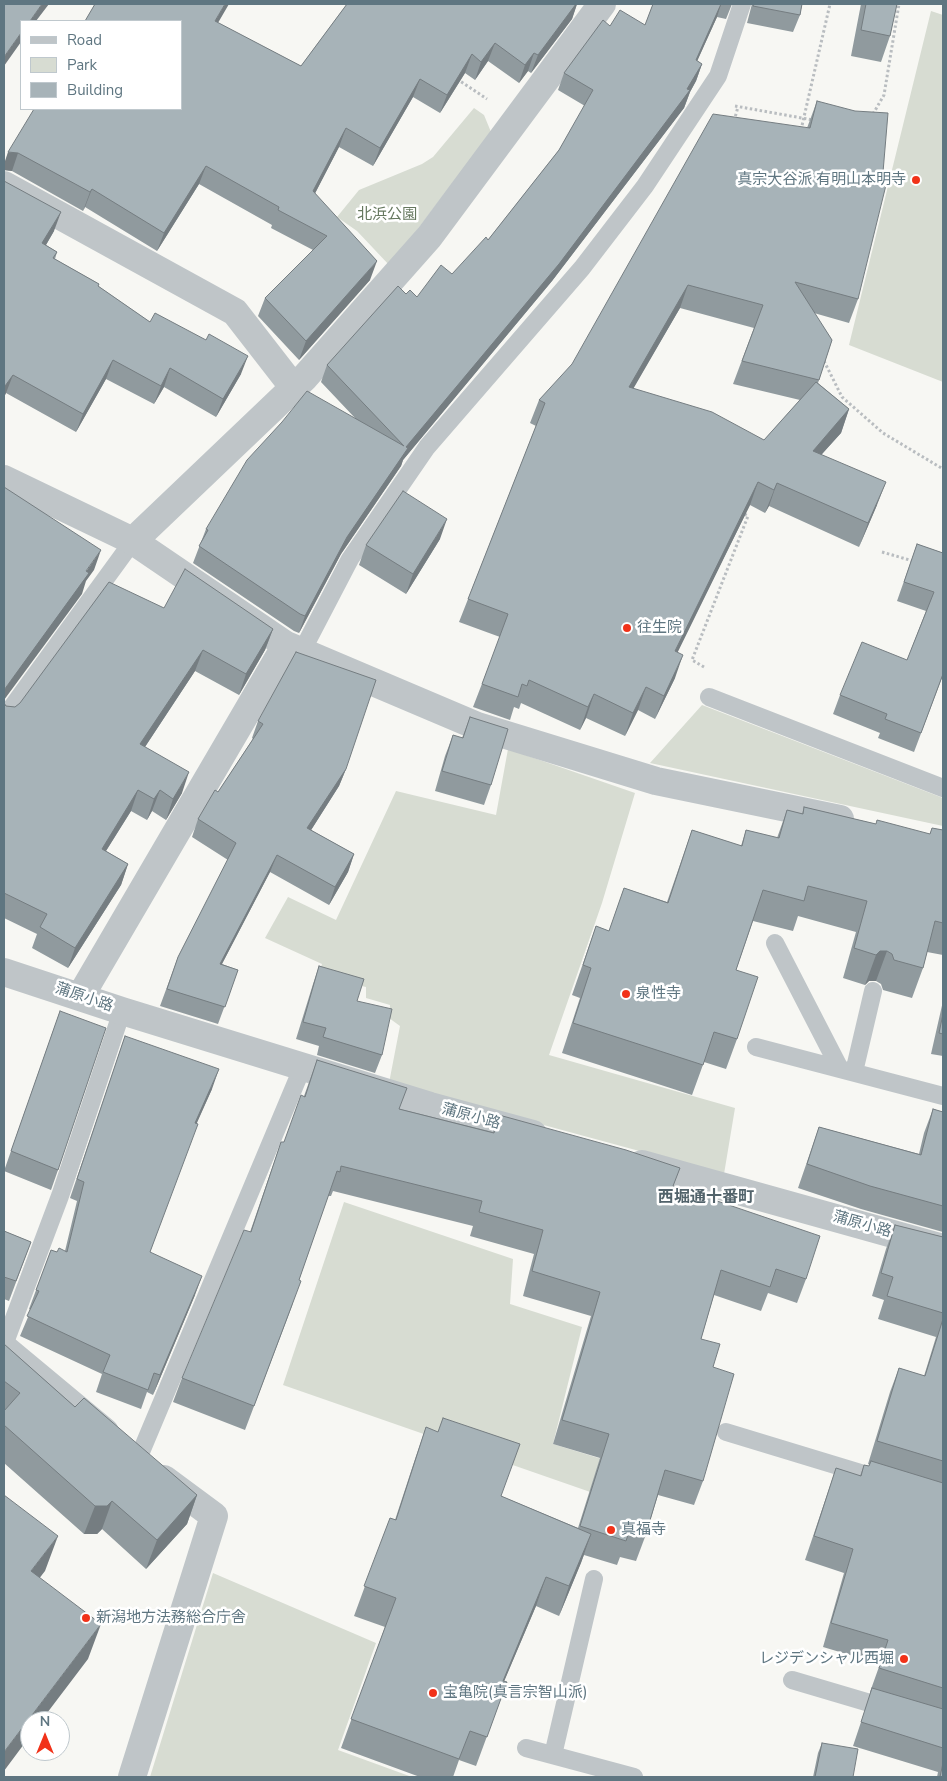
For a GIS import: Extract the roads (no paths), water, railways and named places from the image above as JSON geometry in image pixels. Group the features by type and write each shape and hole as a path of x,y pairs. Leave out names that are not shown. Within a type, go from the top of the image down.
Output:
{"street":[{"path":"133,541 294,388 430,237 602,4"},
{"path":"4,185 235,312 294,388"},
{"path":"4,479 133,541 293,649 477,726 656,781 867,825"},
{"path":"80,997 293,649"},
{"name":"蒲原小路","path":"4,972 122,1011 430,1106 554,1140"},
{"name":"蒲原小路","path":"621,1159 943,1248"},
{"path":"4,1347 138,1459 214,1516 132,1777"}],"lane":[{"path":"293,649 350,559 427,447 582,268 645,186 718,76 742,4"},
{"path":"4,718 133,541"},
{"path":"709,697 943,788"},
{"path":"775,943 847,1071"},
{"path":"847,1071 872,991"},
{"path":"4,1347 60,1196 122,1011"},
{"path":"756,1047 943,1096"},
{"path":"138,1459 302,1066"},
{"path":"726,1432 896,1483"},
{"path":"553,1755 594,1579"},
{"path":"792,1680 905,1713"},
{"path":"526,1748 634,1777"}],"place":[{"name":"真宗大谷派 有明山本明寺","path":"916,180"},
{"name":"往生院","path":"627,628"},
{"name":"泉性寺","path":"626,994"},
{"name":"真福寺","path":"611,1530"},
{"name":"新潟地方法務総合庁舎","path":"86,1618"},
{"name":"レジデンシャル西堀","path":"904,1659"},
{"name":"宝亀院(真言宗智山派)","path":"433,1693"}],"district":[{"name":"西堀通十番町","path":"706,1198"}],"park label":[{"name":"北浜公園","path":"387,215"}]}
